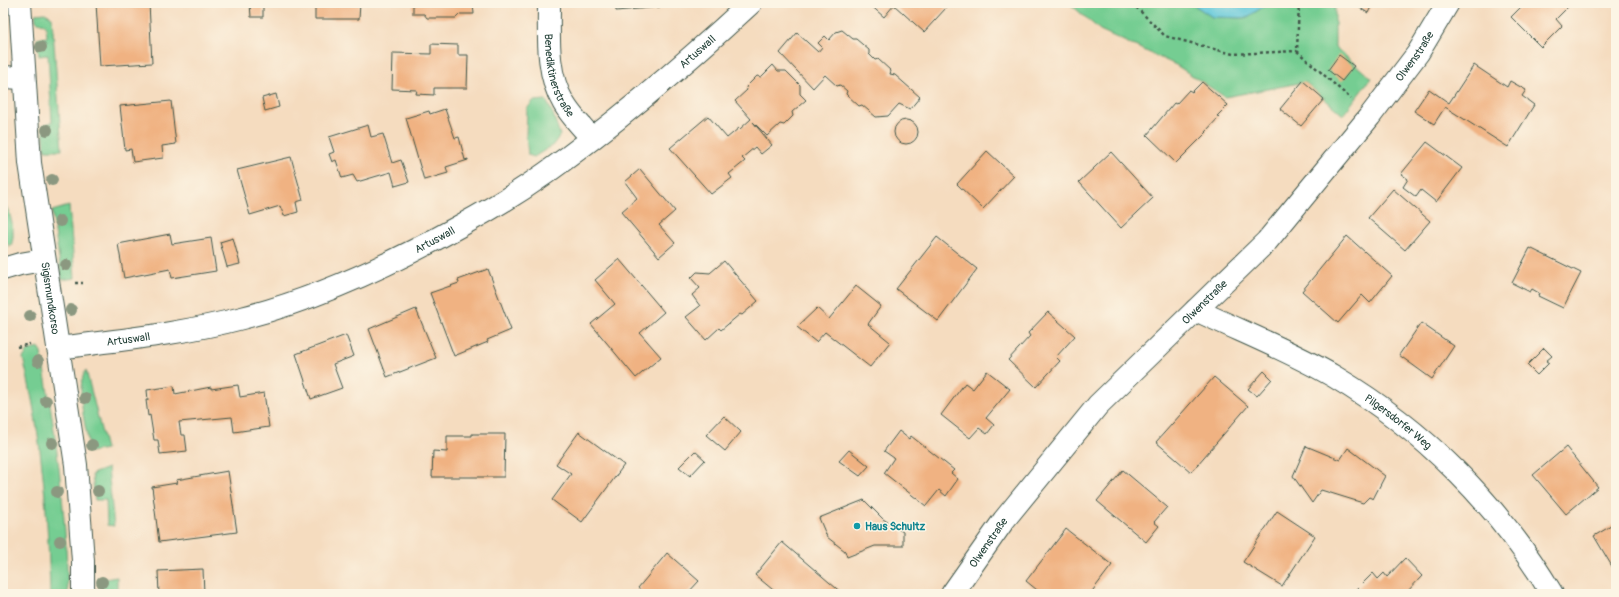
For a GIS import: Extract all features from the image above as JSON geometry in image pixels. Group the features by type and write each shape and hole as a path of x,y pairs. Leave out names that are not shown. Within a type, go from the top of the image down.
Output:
{"street":[{"name":"Sigismundkorso","path":"20,3 13,78 30,163 43,260 76,465 83,594"},
{"name":"Benediktinerstraße","path":"549,3 549,46 551,71 563,102 592,138"},
{"name":"Artuswall","path":"58,348 176,332 242,318 302,299 369,273 432,242 493,208 545,174 696,54 751,3"},
{"name":"Olwenstraße","path":"952,594 1004,520 1098,405 1267,241 1341,152 1418,53 1448,3"},
{"path":"3,269 43,260"},
{"name":"Pilgersdorfer Weg","path":"1196,310 1270,343 1336,377 1406,425 1448,462 1491,508 1535,566 1552,594"}],"path":[{"path":"1132,3 1164,36 1233,54 1297,51 1357,104"},
{"path":"1297,51 1299,3"}],"green space":[{"path":"1069,3 1191,3 1212,17 1246,18 1269,3 1335,3 1335,47 1371,78 1343,115 1305,82 1225,97 1176,65 1100,30"},
{"path":"45,13 52,17 62,150 45,150 43,125 52,122 48,55 39,56 37,39 47,37 46,25 36,21 35,14"},
{"path":"546,100 553,114 560,135 553,145 534,157 528,155 526,135 527,109 533,101"},
{"path":"3,202 11,218 12,224 13,237 10,247 3,238"},
{"path":"69,206 75,278 62,280 52,211"},
{"path":"40,348 51,409 59,470 65,532 68,594 50,594 48,535 43,475 35,416 23,358 29,350"},
{"path":"86,370 106,449 90,452 81,398 81,387"},
{"path":"108,468 114,526 107,525 106,500 95,500 92,474"},
{"path":"117,577 117,594 100,594 99,580"}],"water":[{"path":"1191,3 1269,3 1246,18 1212,17"}],"building":[{"path":"96,3 149,3 152,63 100,66"},
{"path":"250,3 263,3 263,17 251,17"},
{"path":"315,3 360,3 359,19 315,19"},
{"path":"413,3 473,3 474,14 460,14 456,18 427,18 424,14 413,14"},
{"path":"615,3 660,3 660,7 616,11"},
{"path":"868,3 940,3 946,8 924,32 894,5 884,17"},
{"path":"1352,3 1373,3 1368,13"},
{"path":"1525,3 1572,3 1556,19 1562,26 1541,47 1511,17"},
{"path":"842,30 869,50 869,54 875,60 878,59 891,71 890,74 895,75 920,97 910,109 899,104 888,116 876,117 862,105 859,106 846,94 847,91 840,85 837,86 825,75 813,88 780,53 797,33 818,52 822,47 818,43 825,36 829,40 836,32"},
{"path":"431,44 458,45 458,55 468,55 467,88 434,88 434,95 416,94 417,90 392,89 393,53 431,54"},
{"path":"1339,55 1354,66 1342,81 1328,70"},
{"path":"773,65 778,71 786,71 800,85 800,94 806,100 792,112 793,116 784,125 780,124 767,136 753,122 772,145 761,154 755,147 742,158 745,161 729,174 732,178 711,194 670,148 708,116 727,138 739,128 740,129 751,119 735,101 747,90 746,87 757,76 761,77"},
{"path":"1474,65 1507,87 1510,81 1526,90 1522,96 1534,105 1508,147 1445,107 1434,124 1414,111 1429,89 1449,103"},
{"path":"1303,81 1324,99 1301,126 1280,109"},
{"path":"1202,82 1228,105 1217,116 1219,117 1206,131 1207,132 1176,163 1147,135 1174,103 1176,104 1189,90 1192,92"},
{"path":"276,94 279,107 265,111 262,98"},
{"path":"171,101 176,144 162,146 163,158 133,162 131,149 125,150 120,106"},
{"path":"445,109 455,138 459,137 465,160 468,160 446,167 448,173 424,180 406,118 429,111 430,114"},
{"path":"906,120 914,124 918,132 914,140 906,144 898,140 894,132 898,124"},
{"path":"368,125 371,137 383,134 392,163 401,160 409,182 395,186 391,172 357,182 353,175 342,178 336,160 332,162 329,154 334,152 329,137"},
{"path":"1427,142 1462,168 1436,202 1421,190 1416,197 1403,187 1408,179 1401,174"},
{"path":"987,151 1014,176 983,209 957,184"},
{"path":"1111,152 1153,198 1121,228 1079,182"},
{"path":"291,157 303,200 296,202 298,212 284,216 280,206 250,215 237,170"},
{"path":"640,169 675,211 659,225 675,243 659,257 621,212 637,198 625,182"},
{"path":"1393,189 1430,221 1405,250 1368,218"},
{"path":"170,234 172,244 211,238 216,271 172,278 170,269 124,278 118,244"},
{"path":"1347,236 1392,276 1370,303 1362,295 1338,323 1302,291"},
{"path":"937,237 977,269 938,321 896,289"},
{"path":"233,238 240,264 227,267 220,242"},
{"path":"1530,248 1581,273 1563,308 1538,296 1539,293 1532,289 1530,292 1512,283"},
{"path":"619,259 664,312 640,333 661,357 636,378 591,324 615,304 595,280"},
{"path":"724,261 758,301 721,330 719,328 706,340 686,317 700,306 692,295 700,288 691,278 697,272 710,273"},
{"path":"488,269 511,330 487,340 488,342 454,356 430,293 459,283 458,280"},
{"path":"856,286 881,306 868,324 890,342 870,367 825,332 816,342 797,327 817,308 829,319"},
{"path":"416,309 436,358 387,377 369,329"},
{"path":"1048,312 1075,336 1056,357 1060,361 1036,387 1008,360 1030,336 1028,333"},
{"path":"1421,323 1454,346 1432,379 1399,355"},
{"path":"346,335 354,356 333,364 342,388 311,399 296,354"},
{"path":"1544,348 1552,356 1546,361 1549,363 1537,375 1527,365"},
{"path":"987,371 1010,389 986,418 994,425 987,434 979,428 970,438 941,415 965,383 973,389"},
{"path":"1264,371 1272,379 1257,396 1248,389"},
{"path":"1214,377 1248,406 1191,472 1156,442"},
{"path":"238,385 240,397 264,393 269,427 234,432 232,417 179,422 181,435 185,435 187,451 160,454 158,440 154,440 150,415 148,416 146,400 148,400 147,390 174,386 175,394 211,387 211,389"},
{"path":"724,416 741,432 725,451 706,435"},
{"path":"899,431 909,439 911,436 954,470 951,473 958,479 946,496 939,490 926,506 884,473 894,458 884,451"},
{"path":"579,432 624,465 582,522 552,500 571,474 556,464"},
{"path":"472,434 505,434 504,477 432,477 433,451 447,452 447,436 472,436"},
{"path":"1306,446 1340,460 1348,448 1385,476 1373,499 1369,497 1363,503 1321,490 1312,503 1293,476"},
{"path":"1566,447 1598,487 1566,514 1533,475"},
{"path":"849,450 869,466 860,476 839,461"},
{"path":"695,451 705,460 690,476 679,467"},
{"path":"1123,470 1167,507 1154,522 1159,526 1146,542 1097,501"},
{"path":"228,471 237,532 159,542 152,487 177,483 176,480"},
{"name":"Haus Schultz","path":"864,500 883,519 903,532 903,546 875,546 847,557 845,551 827,537 819,518"},
{"path":"1277,511 1315,536 1282,586 1243,562"},
{"path":"1616,523 1616,573 1594,536"},
{"path":"1066,529 1112,565 1090,594 1042,594 1026,581"},
{"path":"782,542 843,594 778,594 755,575"},
{"path":"667,553 699,581 687,594 645,594 638,588"},
{"path":"1405,558 1422,576 1405,594 1356,594 1354,592 1373,573 1378,579 1384,573 1387,577"},
{"path":"203,569 204,594 159,594 158,571"}],"place":[{"name":"Haus Schultz","path":"857,526"}]}
